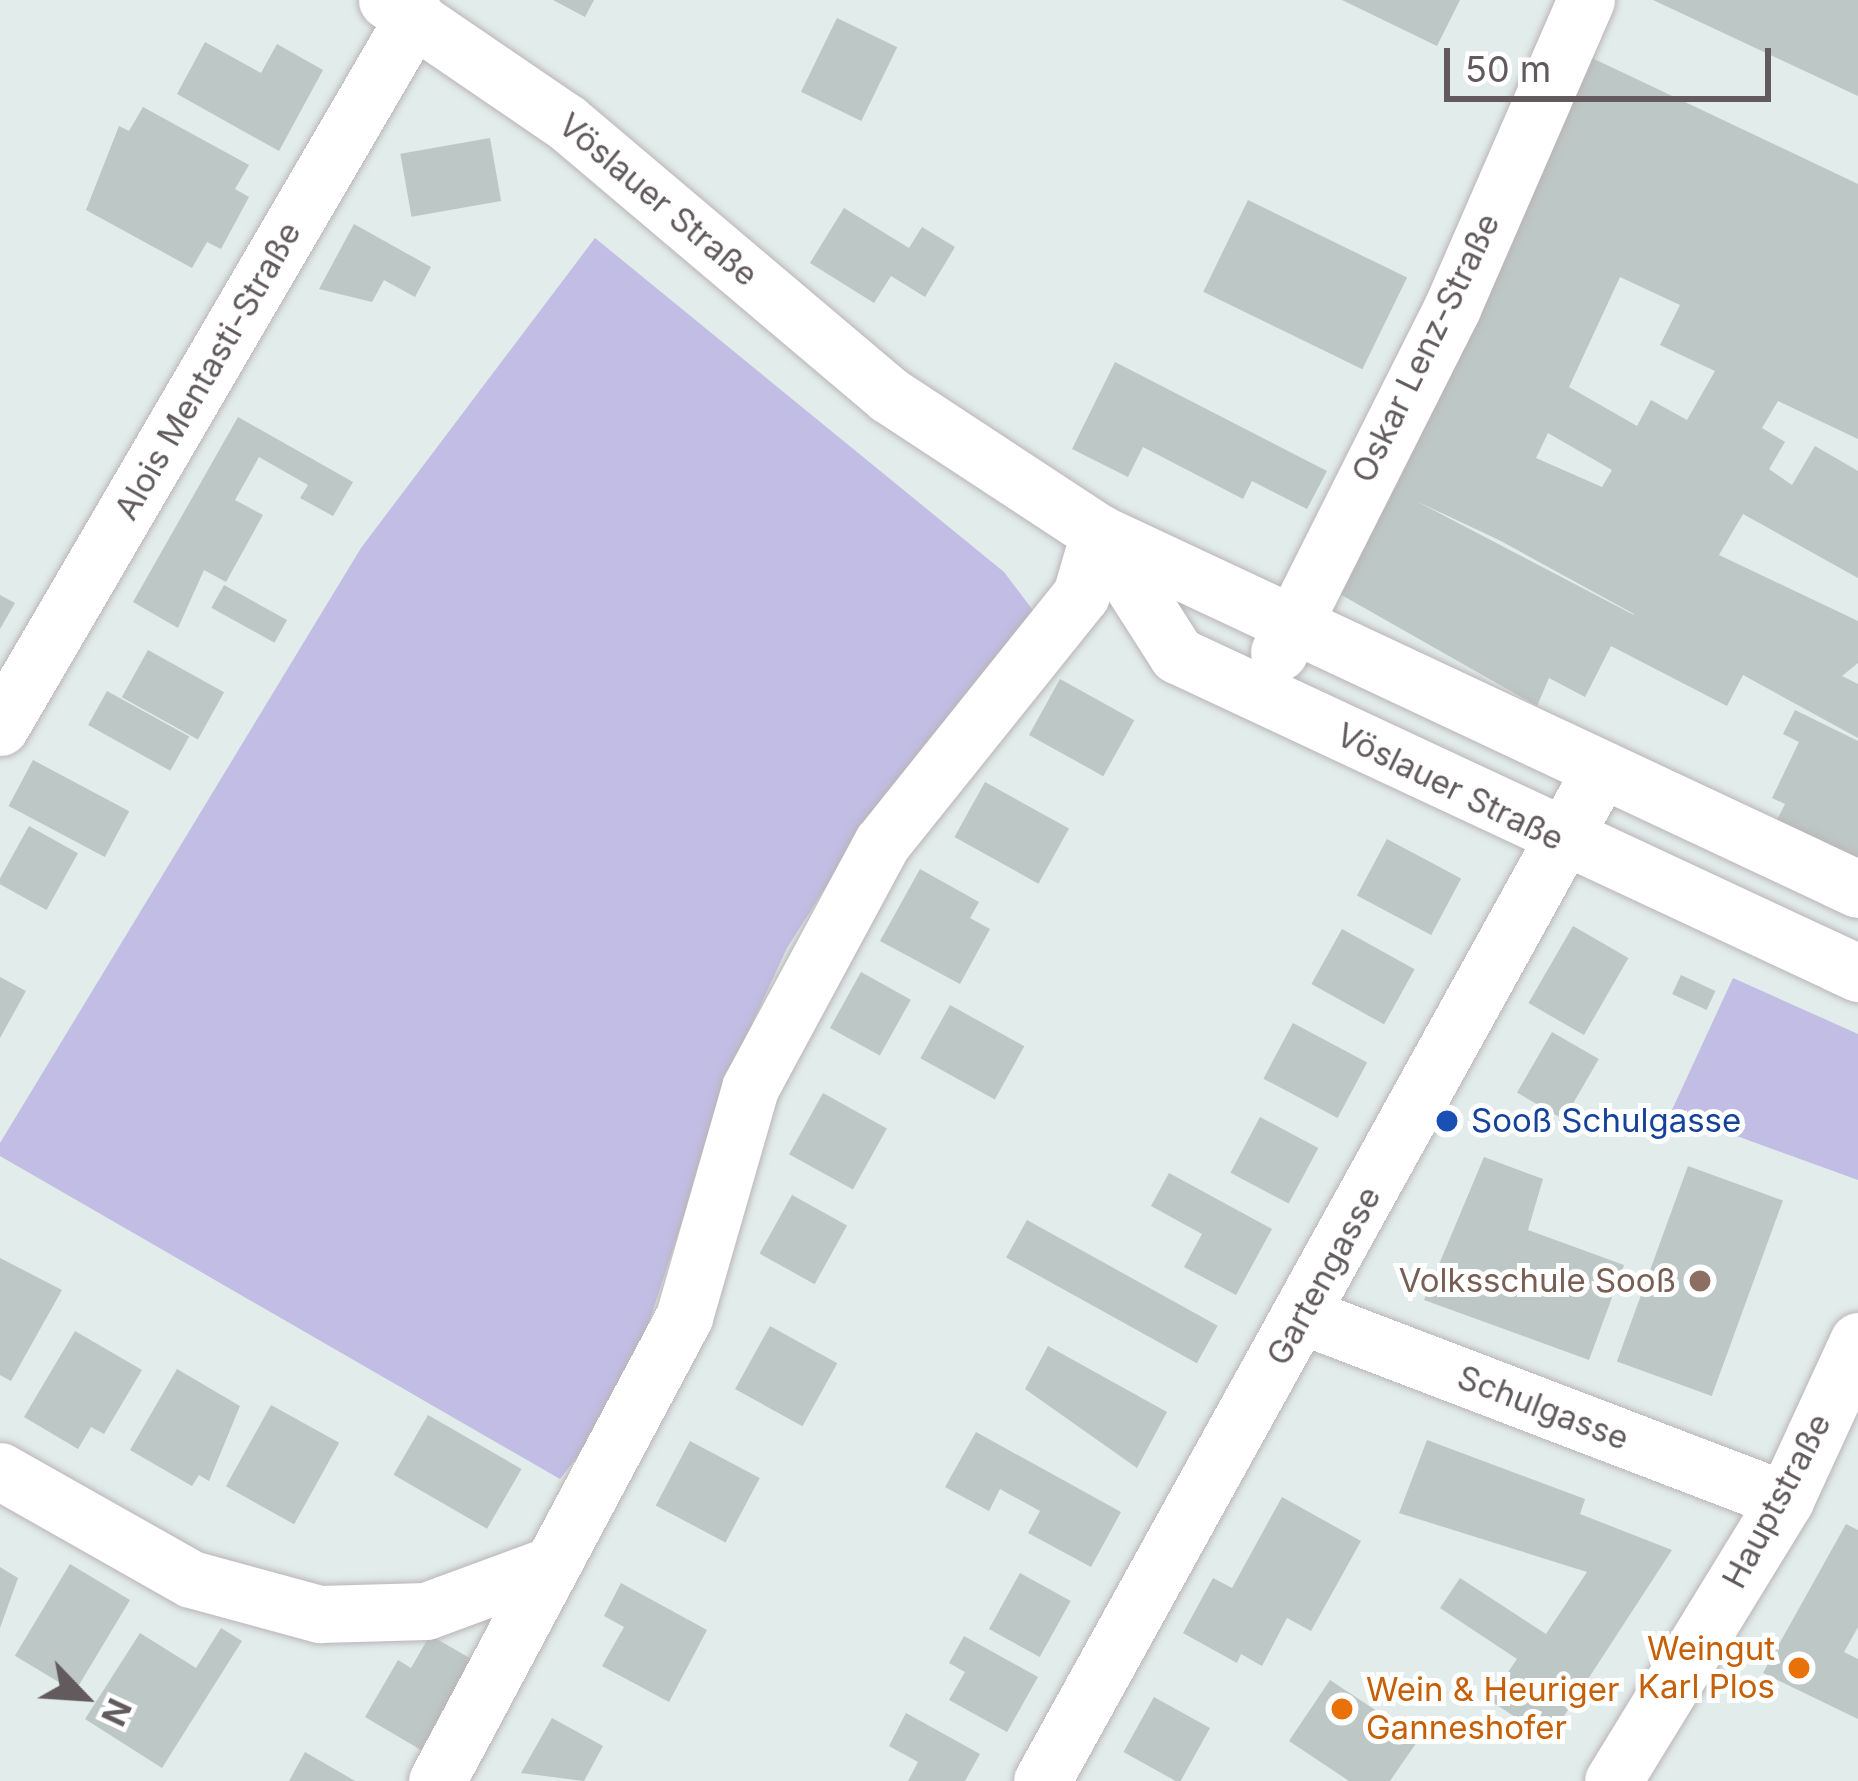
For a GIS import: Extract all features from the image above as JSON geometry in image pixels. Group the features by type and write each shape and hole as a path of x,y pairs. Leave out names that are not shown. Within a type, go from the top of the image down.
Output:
{"street":[{"name":"Oskar Lenz-Straße","path":"1264,695 1290,620 1452,308 1586,0"},
{"name":"Vöslauer Straße","path":"401,7 566,122 889,395 1100,533 1858,889"},
{"name":"Alois Mentasti-Straße","path":"0,727 401,7"},
{"name":"Vöslauer Straße","path":"1100,533 1177,655 1564,844 1858,973"},
{"path":"437,1781 683,1317 761,1068 882,843 1081,595 1100,533"},
{"name":"Gartengasse","path":"1042,1781 1564,844 1601,769"},
{"name":"Schulgasse","path":"1301,1316 1785,1500"},
{"name":"Hauptstraße","path":"1613,1781 1785,1500 1858,1341"},
{"path":"0,1471 191,1579 320,1614 426,1611 551,1565"}],"shaded area":[{"path":"595,238 1004,572 1035,613 879,803 787,948 735,1061 625,1395 560,1479 0,1156 0,1143 361,548"},
{"path":"1733,978 1858,1034 1858,1180 1671,1112"}],"building":[{"path":"553,0 594,0 585,17"},
{"path":"1342,0 1460,0 1437,46"},
{"path":"1653,0 1858,0 1858,96"},
{"path":"837,18 897,47 861,121 801,92"},
{"path":"205,42 261,73 277,44 323,70 279,151 177,94"},
{"path":"1592,58 1858,184 1858,439 1778,401 1762,428 1785,442 1769,469 1792,485 1815,446 1858,471 1858,578 1743,514 1719,555 1858,621 1858,663 1842,676 1858,684 1858,738 1743,675 1727,706 1611,646 1585,697 1549,678 1537,706 1338,593","holes":["1620,277 1680,305 1660,345 1715,371 1687,420 1651,400 1637,426 1569,387","1548,433 1612,470 1602,487 1536,458","1416,501 1499,540 1634,615"]},
{"path":"143,107 249,165 235,189 249,197 221,249 207,242 192,268 86,210 119,126 129,131"},
{"path":"490,138 501,201 411,217 400,154"},
{"path":"1248,200 1407,278 1362,369 1203,292"},
{"path":"844,208 909,248 922,227 955,247 925,297 891,276 874,303 810,263"},
{"path":"354,224 431,267 415,297 384,280 372,302 319,289"},
{"path":"1115,362 1327,471 1307,509 1252,481 1243,499 1143,447 1128,477 1072,449"},
{"path":"238,417 353,482 333,516 300,498 308,485 259,457 235,500 263,515 226,582 204,570 178,628 133,602"},
{"path":"224,585 287,620 274,643 211,608"},
{"path":"0,595 15,603 0,629"},
{"path":"148,650 224,692 198,739 122,697"},
{"path":"1060,679 1134,720 1103,776 1029,735"},
{"path":"107,691 189,737 170,771 88,725"},
{"path":"1795,710 1858,741 1858,868 1774,826 1785,804 1772,798 1799,742 1783,734"},
{"path":"33,760 129,811 105,857 9,806"},
{"path":"985,782 1069,829 1038,884 954,837"},
{"path":"29,826 78,853 46,910 0,884"},
{"path":"1387,839 1461,878 1431,935 1357,896"},
{"path":"920,869 979,902 970,918 990,929 960,984 880,941"},
{"path":"1573,926 1628,958 1584,1035 1528,1003"},
{"path":"1342,929 1415,969 1384,1024 1311,984"},
{"path":"861,972 911,1000 880,1056 830,1028"},
{"path":"1681,975 1715,991 1707,1010 1672,994"},
{"path":"0,977 26,991 0,1038"},
{"path":"950,1005 1024,1046 995,1100 920,1058"},
{"path":"1293,1023 1367,1062 1338,1118 1263,1079"},
{"path":"1552,1032 1599,1059 1564,1120 1517,1093"},
{"path":"823,1093 887,1128 853,1190 789,1154"},
{"path":"1260,1117 1318,1148 1289,1204 1230,1173"},
{"path":"1484,1157 1543,1179 1528,1230 1624,1265 1589,1360 1424,1300"},
{"name":"Volksschule Sooß","path":"1688,1166 1783,1201 1712,1396 1617,1361"},
{"path":"1169,1173 1272,1229 1236,1295 1184,1267 1202,1234 1151,1206"},
{"path":"792,1195 847,1226 815,1284 760,1254"},
{"path":"1027,1220 1218,1326 1197,1363 1006,1258"},
{"path":"0,1258 62,1290 11,1381 0,1375"},
{"path":"770,1326 837,1363 802,1426 735,1389"},
{"path":"75,1331 142,1370 104,1434 91,1427 78,1449 24,1417"},
{"path":"1048,1346 1167,1412 1137,1468 1025,1389"},
{"path":"177,1369 240,1406 209,1481 199,1475 192,1486 130,1450"},
{"path":"271,1405 339,1443 294,1524 226,1486"},
{"path":"428,1415 522,1469 487,1529 394,1475"},
{"path":"976,1432 1121,1512 1091,1567 1028,1533 1040,1511 1000,1489 989,1511 945,1487"},
{"path":"1427,1440 1585,1499 1580,1514 1672,1550 1549,1739 1489,1700 1517,1659 1440,1608 1460,1578 1546,1634 1587,1572 1399,1513"},
{"path":"690,1441 760,1478 725,1543 656,1505"},
{"path":"1282,1497 1361,1541 1311,1631 1287,1618 1262,1666 1241,1654 1237,1663 1183,1633 1213,1578 1232,1588"},
{"path":"1846,1524 1858,1530 1858,1627 1844,1652 1858,1659 1858,1719 1763,1673"},
{"path":"70,1564 130,1600 75,1692 15,1656"},
{"path":"0,1567 18,1578 0,1628"},
{"path":"1020,1573 1071,1601 1040,1657 989,1629"},
{"path":"621,1583 707,1630 669,1702 602,1666 624,1627 604,1616"},
{"path":"221,1628 242,1641 162,1768 85,1719 140,1633 196,1668"},
{"path":"430,1635 473,1660 421,1750 365,1717 398,1660 411,1668"},
{"path":"964,1636 1038,1677 1007,1732 949,1700 965,1672 949,1663"},
{"name":"Wein & Heuriger Ganneshofer","path":"1330,1680 1419,1739 1390,1781 1349,1781 1289,1741"},
{"path":"1154,1697 1210,1728 1181,1781 1123,1752"},
{"path":"906,1713 980,1754 965,1781 908,1781 918,1762 889,1746"},
{"path":"552,1718 603,1746 584,1781 521,1773"},
{"path":"305,1752 355,1781 289,1781"}],"place":[{"name":"Sooß Schulgasse","path":"1447,1121"},
{"name":"Volksschule Sooß","path":"1700,1281"},
{"name":"Weingut Karl Plos","path":"1799,1668"},
{"name":"Wein & Heuriger Ganneshofer","path":"1342,1709"}]}
